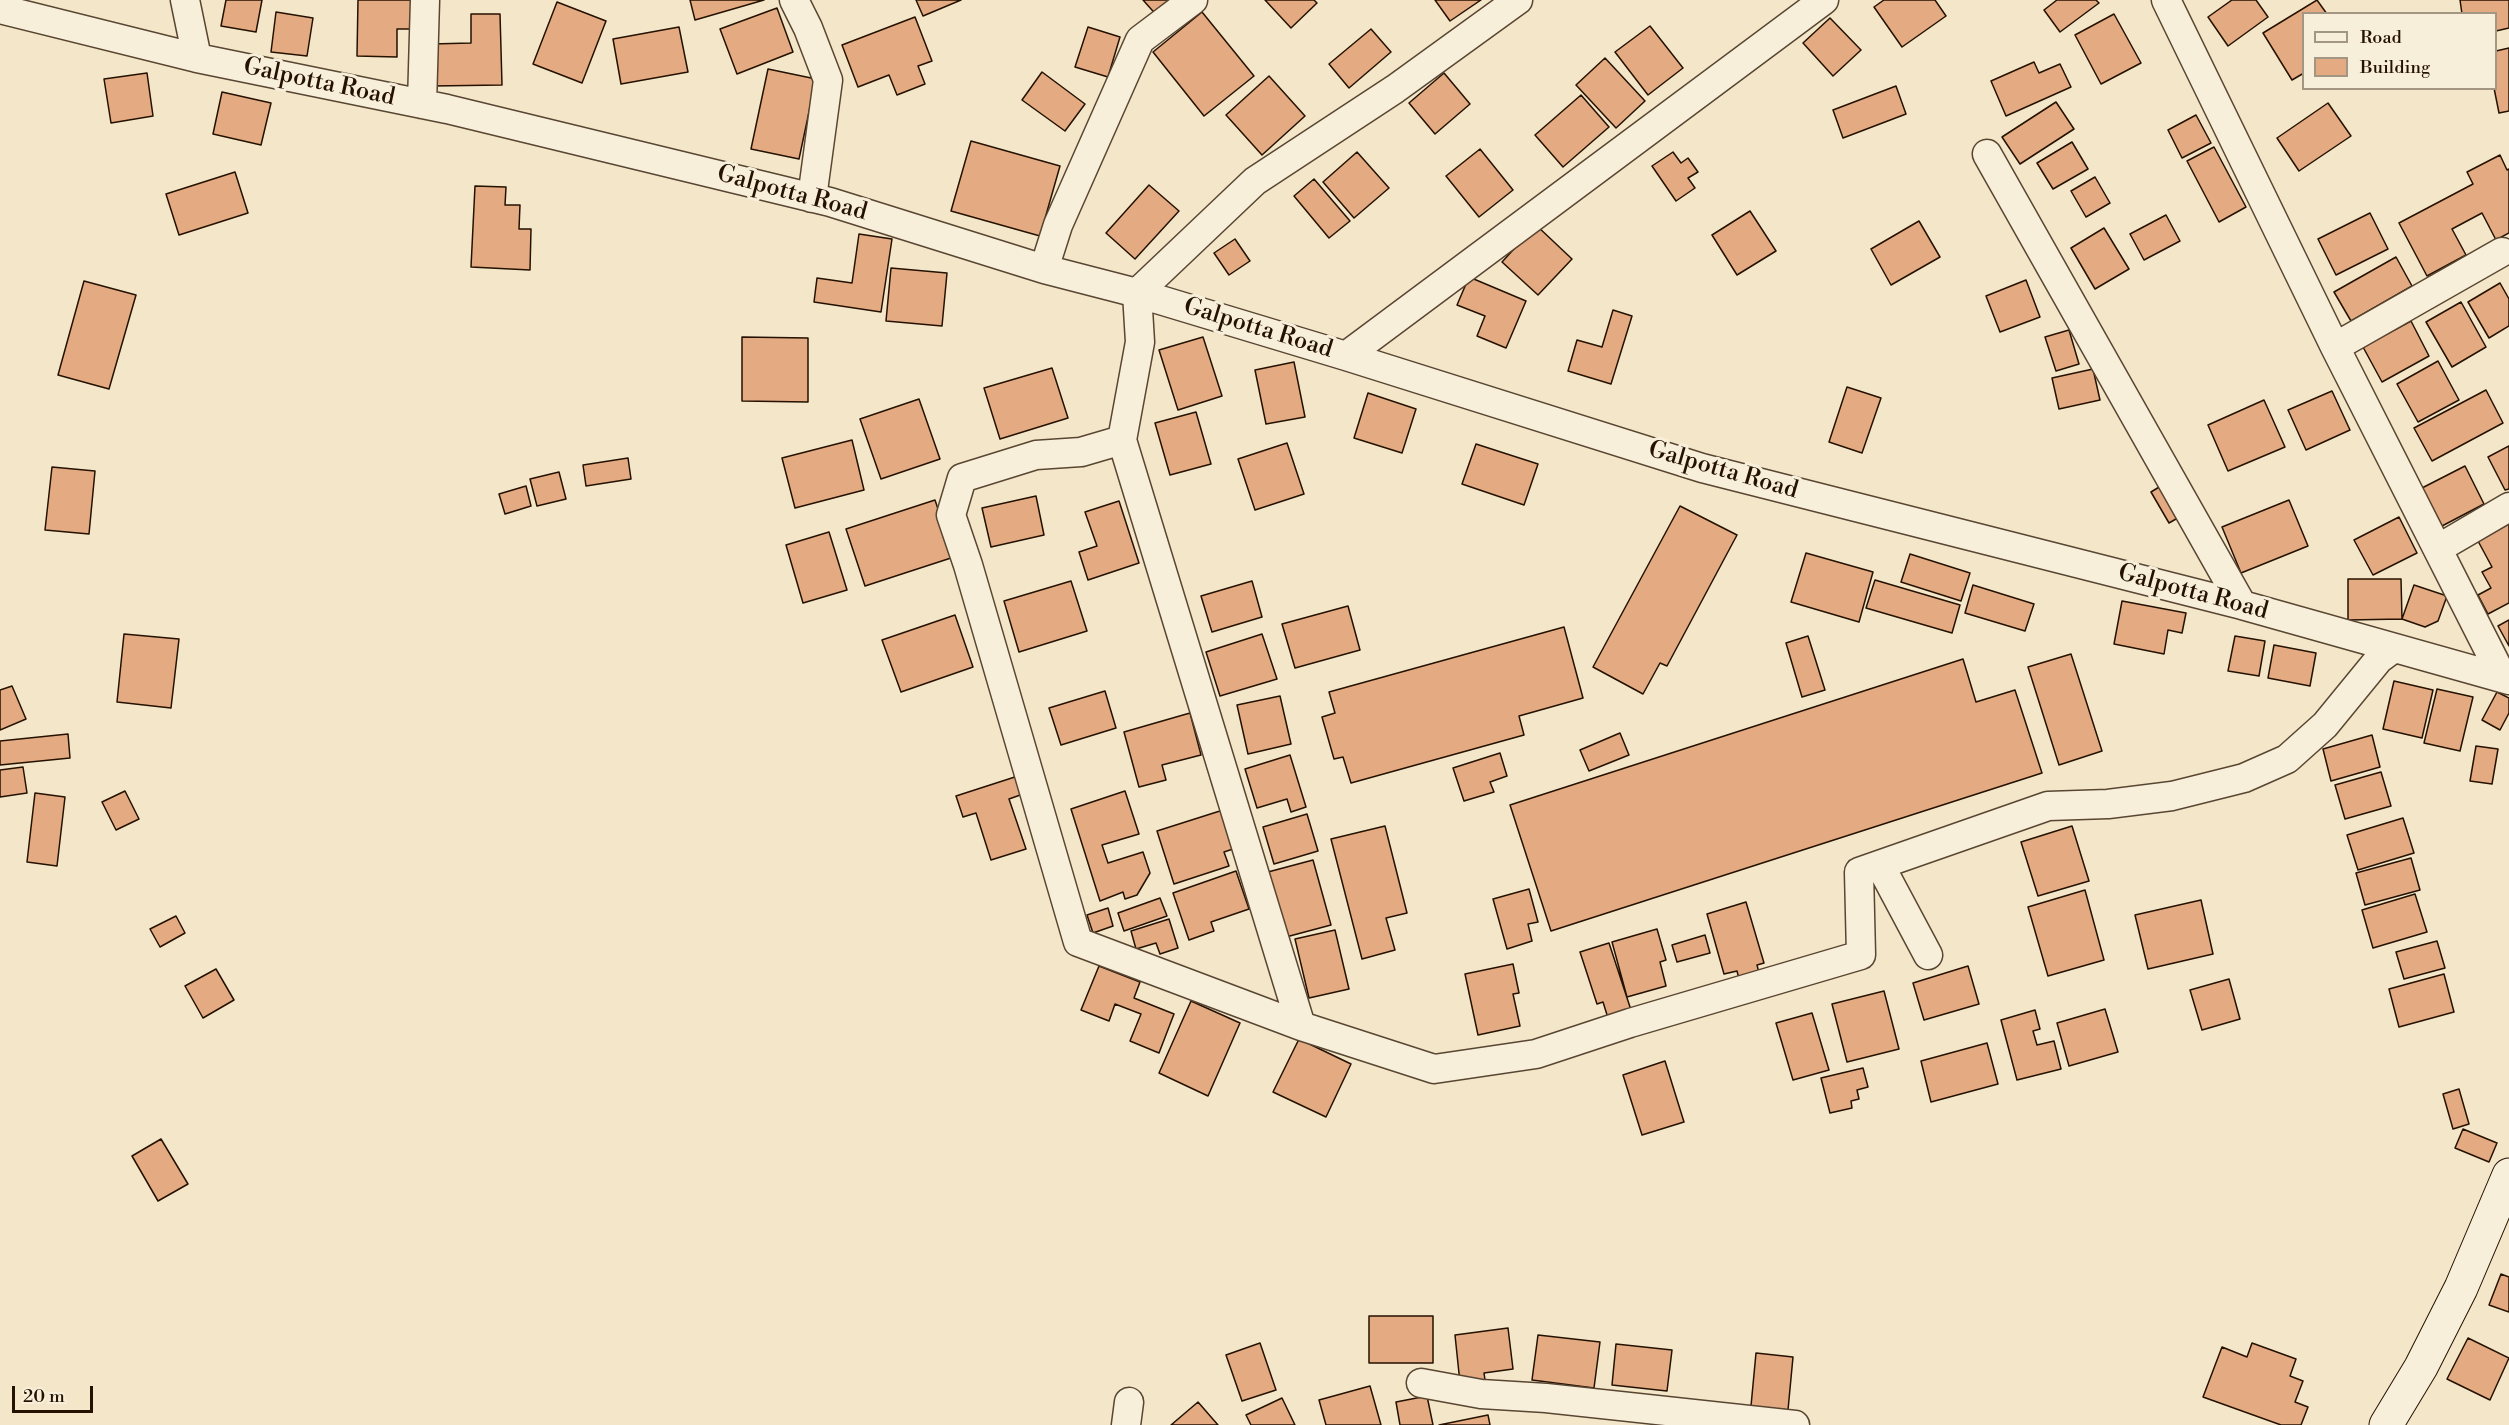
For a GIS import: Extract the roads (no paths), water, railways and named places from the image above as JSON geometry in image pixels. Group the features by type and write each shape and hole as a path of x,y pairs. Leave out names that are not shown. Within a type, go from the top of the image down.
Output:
{"street":[{"path":"185,0 197,58"},
{"path":"422,104 425,0"},
{"path":"794,0 808,27 828,80 812,198"},
{"path":"1044,269 1058,225 1140,40 1193,0"},
{"path":"1301,1026 1122,440 1140,342 1137,293 1255,181 1395,89 1518,0"},
{"path":"1346,356 1824,0"},
{"path":"2166,0 2335,347 2506,679"},
{"name":"Galpotta Road","path":"0,9 197,58 422,104 812,198 1044,269 1137,293 1346,356 1702,468 2242,605 2506,679"},
{"path":"1987,154 2242,605"},
{"path":"2335,347 2502,252"},
{"path":"1122,440 1081,452 1036,455 962,478 951,515 968,565 1078,942 1301,1026 1434,1069 1536,1054 1630,1023 1861,956 1858,872 2048,806 2108,804 2172,796 2244,778 2287,759 2325,725 2379,659 2394,648"},
{"path":"2439,548 2509,507"},
{"path":"1880,865 1928,955"},
{"path":"2386,1425 2421,1366 2461,1288 2509,1175"},
{"path":"1420,1383 1481,1394 1546,1398 1795,1425"}]}
